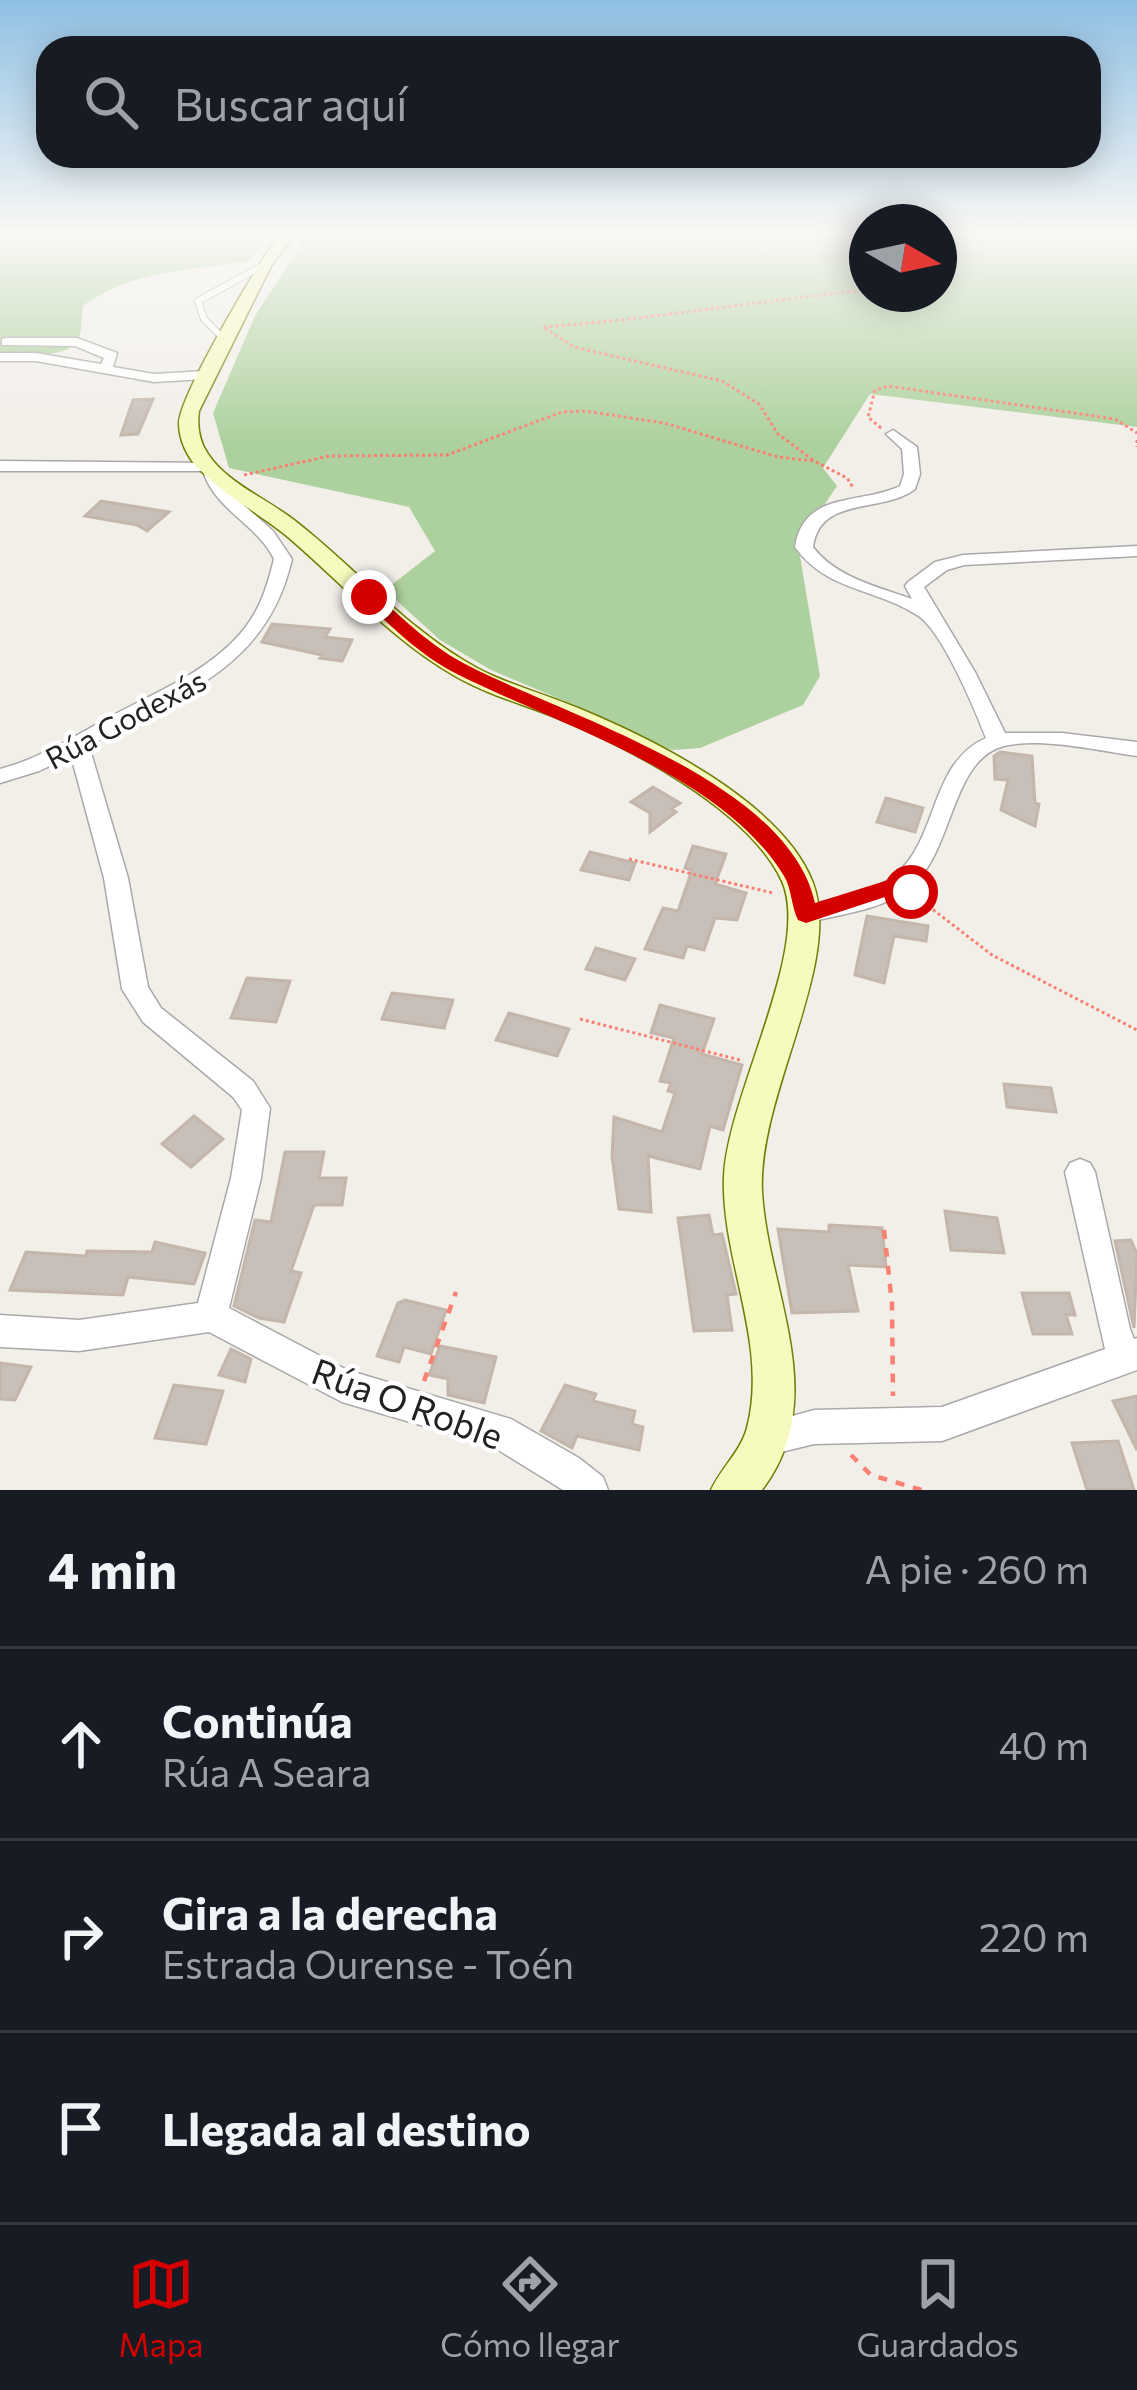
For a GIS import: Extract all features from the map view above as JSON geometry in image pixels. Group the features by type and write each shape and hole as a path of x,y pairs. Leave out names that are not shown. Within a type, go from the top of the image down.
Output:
{"street":[{"path":"244,302 205,374 187,430 214,471 290,528 431,650 480,679 588,723 732,805 789,866 805,907 799,957 765,1066 742,1174 772,1371 769,1438 753,1471 734,1490"},
{"path":"0,342 86,344 111,354 106,368"},
{"path":"0,357 36,357 154,378 205,374"},
{"path":"893,434 909,447 912,474 907,489 830,510 804,539 814,561 844,581 928,613"},
{"path":"0,466 214,471"},
{"name":"Rúa Godexás","path":"0,776 40,765 217,668 247,634 275,587 280,551 215,487 214,471"},
{"path":"997,741 983,706 914,586 954,562 1137,550"},
{"path":"805,907 901,884 934,838 969,757 997,741 1137,748"},
{"path":"0,1331 54,1338 148,1329 211,1316 246,1178 256,1108 243,1088 152,1015 135,989 116,878 78,746"},
{"path":"769,1438 844,1425 962,1419 1131,1355 1114,1329 1080,1172"},
{"name":"Rúa O Roble","path":"211,1316 342,1385 499,1431 567,1470 590,1490"}],"lane":[{"path":"198,302 204,319 224,339"}],"path":[{"path":"753,302 673,316 543,326 574,346 722,381 759,404 778,434 847,478 855,489 830,510"},
{"path":"893,434 868,421 872,398 881,387 1114,419 1137,433"},
{"path":"214,471 329,456 447,455 544,418 585,411 664,423 778,457 814,460"},
{"path":"1137,440 1137,447"},
{"path":"629,859 805,907"},
{"path":"901,884 992,955 1137,1030"},
{"path":"580,1019 765,1066"},
{"path":"884,1230 892,1304 893,1425"},
{"path":"415,1406 456,1292"},
{"path":"844,1425 858,1466 922,1490"}],"green space":[{"path":"0,302 90,302 83,306 80,335 67,349 0,353"},
{"path":"264,302 849,302 849,312 957,312 957,302 1137,302 1137,427 870,394 823,468 837,486 798,544 820,676 803,705 700,748 673,750 647,743 593,713 491,670 440,640 385,590 435,551 409,507 229,468 213,413"}],"building":[{"path":"153,399 138,434 121,435 133,400"},
{"path":"101,501 169,512 147,531 85,516"},
{"path":"272,624 330,629 325,637 352,640 342,661 320,658 322,655 262,642"},
{"path":"1000,752 1032,756 1035,803 1039,804 1035,826 1001,810 1008,780 995,779 994,756"},
{"path":"653,787 680,803 671,809 676,812 650,832 650,813 631,802"},
{"path":"886,798 923,808 915,832 877,822"},
{"path":"693,846 726,854 715,884 746,893 737,920 715,918 704,950 687,946 683,958 645,949 663,908 678,911 692,870 685,868"},
{"path":"590,852 635,863 629,880 581,870"},
{"path":"867,916 928,926 926,941 894,936 884,983 855,975"},
{"path":"596,948 635,959 625,980 586,969"},
{"path":"247,978 290,981 276,1022 231,1018"},
{"path":"392,993 453,1000 444,1028 382,1019"},
{"path":"660,1005 714,1019 702,1054 742,1065 723,1130 710,1126 700,1169 648,1156 651,1212 619,1209 612,1156 614,1117 662,1132 675,1093 668,1091 671,1083 660,1081 674,1038 651,1033"},
{"path":"509,1013 569,1029 557,1056 496,1040"},
{"path":"1004,1084 1051,1088 1056,1112 1007,1107"},
{"path":"194,1116 223,1139 191,1167 162,1144"},
{"path":"285,1152 324,1152 319,1178 346,1178 342,1205 314,1205 291,1271 301,1273 284,1322 259,1318 234,1306 255,1220 271,1222"},
{"path":"945,1211 997,1218 1004,1253 951,1250"},
{"path":"709,1215 713,1235 722,1234 736,1294 727,1295 732,1330 694,1331 678,1218"},
{"path":"829,1225 882,1228 886,1267 848,1265 858,1311 792,1313 778,1229 829,1232"},
{"path":"1131,1240 1137,1254 1134,1328 1115,1241"},
{"path":"155,1242 205,1253 194,1284 128,1277 123,1295 10,1290 26,1252 86,1256 87,1251 152,1252"},
{"path":"1022,1293 1069,1293 1075,1315 1066,1315 1072,1334 1033,1334"},
{"path":"405,1300 446,1310 431,1354 404,1347 399,1362 377,1356 398,1303"},
{"path":"440,1346 496,1357 484,1403 448,1395 448,1379 429,1375"},
{"path":"231,1349 251,1359 245,1382 219,1375"},
{"path":"0,1363 31,1367 15,1400 0,1399"},
{"path":"174,1385 223,1391 206,1444 155,1438"},
{"path":"565,1385 596,1394 593,1401 635,1411 632,1424 643,1427 639,1450 577,1436 572,1448 541,1431"},
{"path":"1137,1396 1137,1450 1113,1401"},
{"path":"1118,1441 1134,1490 1087,1490 1072,1443"}],"route":[{"path":"369,597 415,639 461,669 588,723 732,805 789,866 799,882 806,914 901,884 911,892"}]}
